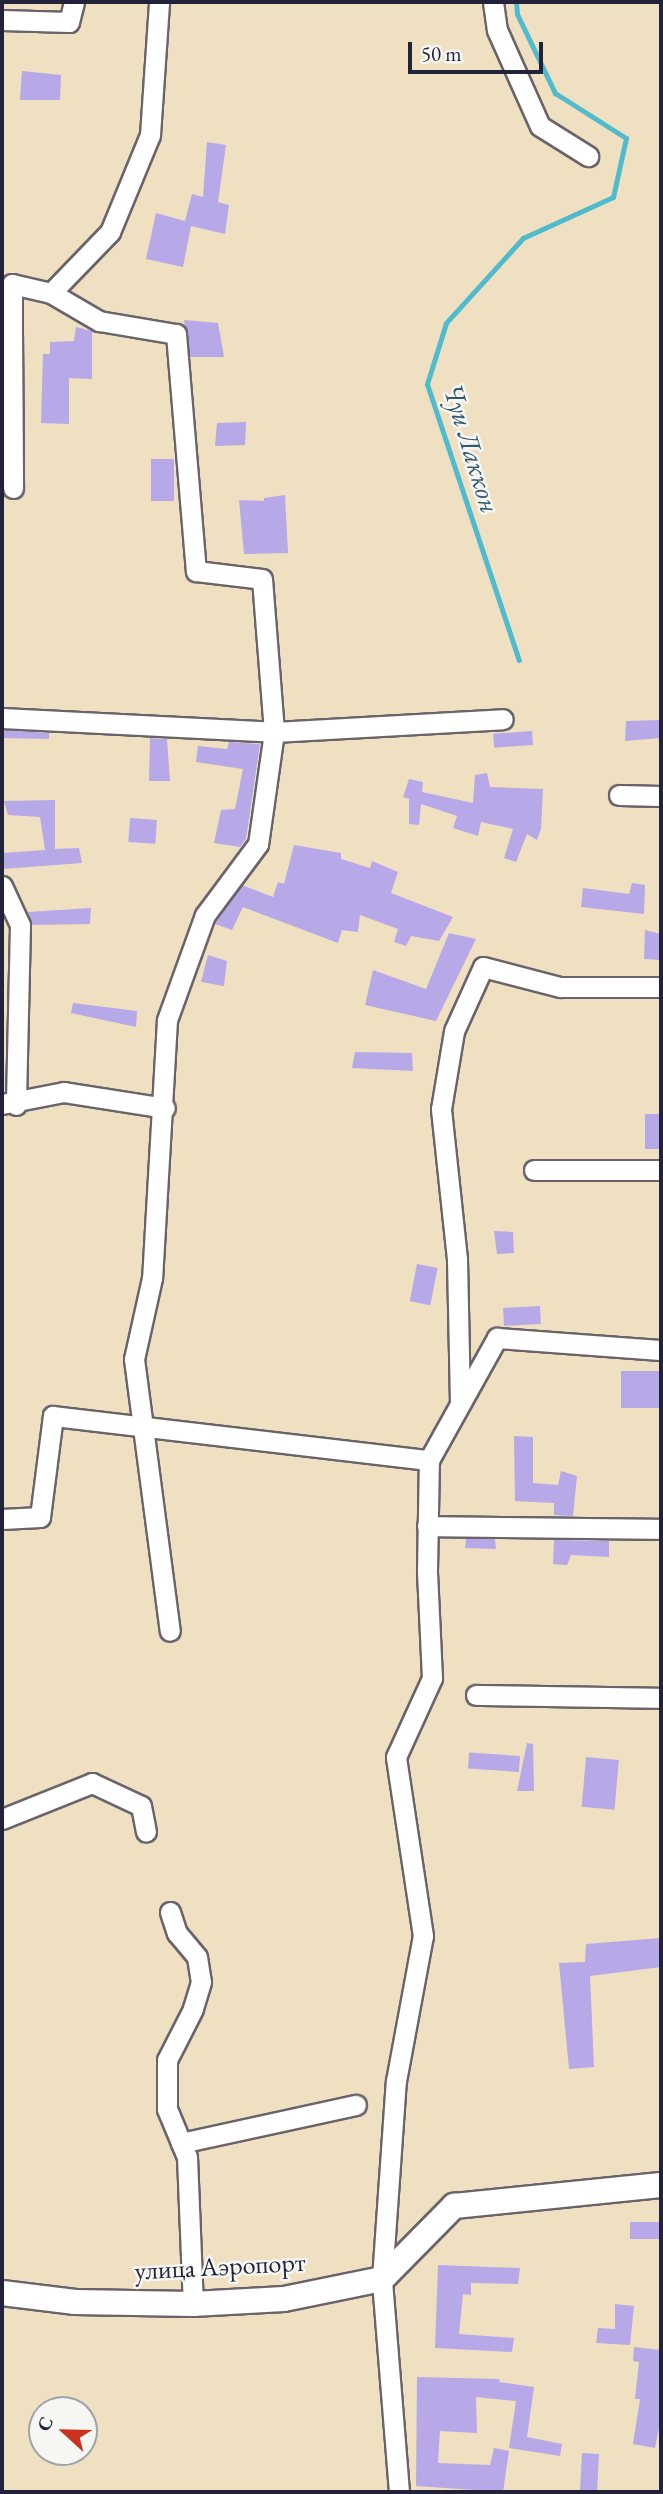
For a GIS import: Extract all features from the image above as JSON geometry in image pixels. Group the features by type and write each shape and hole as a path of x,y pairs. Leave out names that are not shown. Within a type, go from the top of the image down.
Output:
{"main road":[{"path":"383,2279 454,2206 661,2185"},
{"name":"улица Аэропорт","path":"2,2293 75,2302 192,2304 284,2299 383,2279"}],"street":[{"path":"2,20 69,22 74,2"},
{"path":"51,293 110,232 150,135 159,2"},
{"path":"493,2 497,30 540,126 588,156"},
{"path":"13,488 7,331 12,284 51,293 99,321 176,334 196,571 262,579 274,732 258,844 205,915 167,1020 165,1108 152,1278 134,1359 140,1426 170,1632"},
{"path":"2,718 274,732 503,719"},
{"path":"619,796 661,796"},
{"path":"2,886 20,925 9,1104 64,1092 165,1108"},
{"path":"460,1404 457,1259 441,1109 454,1031 483,967 560,987 661,987"},
{"path":"534,1170 661,1170"},
{"path":"399,2492 383,2279 396,2081 423,1936 396,1757 432,1678 427,1526 429,1460 497,1338 661,1350"},
{"path":"2,1519 40,1517 53,1416 429,1460"},
{"path":"427,1526 661,1529"},
{"path":"476,1695 661,1698"},
{"path":"2,1819 92,1783 141,1806 146,1832"},
{"path":"170,1912 177,1933 197,1956 201,1982 193,2009 167,2060 167,2109 187,2157 192,2304"},
{"path":"181,2143 356,2105"}],"building":[{"path":"22,71 61,75 60,100 20,100"},
{"path":"207,142 226,145 218,202 229,205 225,234 191,226 183,267 146,259 156,213 185,221 192,194 203,197"},
{"path":"184,320 218,323 224,357 190,357"},
{"path":"76,327 92,331 92,379 69,378 69,424 41,423 43,354 50,354 50,342 74,341"},
{"path":"246,422 245,445 215,446 217,423"},
{"path":"151,459 174,459 174,501 151,501"},
{"path":"285,495 288,553 244,554 239,500 264,501 264,498"},
{"path":"661,720 661,738 625,741 626,721"},
{"path":"2,730 49,733 49,739 2,738"},
{"path":"532,731 533,745 494,748 493,734"},
{"path":"150,738 167,739 170,781 149,781"},
{"path":"229,742 260,744 246,839 240,847 214,843 221,810 235,809 243,769 196,762 198,746 227,749"},
{"path":"487,773 490,787 543,789 541,829 537,840 527,834 516,862 504,858 513,829 481,822 478,836 453,828 457,816 421,804 419,825 409,824 409,799 403,797 409,779 423,782 422,792 473,803 475,775"},
{"path":"55,800 55,849 79,848 82,863 2,869 2,853 45,850 40,817 8,815 4,801"},
{"path":"130,818 157,820 155,844 128,842"},
{"path":"294,845 341,853 341,859 370,868 372,861 398,872 391,893 453,917 439,941 411,936 406,946 394,942 398,929 360,915 358,932 342,930 338,943 243,907 232,930 215,924 242,885 273,897 278,882 284,884"},
{"path":"632,883 645,885 644,914 581,907 583,888 629,894"},
{"path":"91,908 90,924 32,925 28,912"},
{"path":"645,930 661,934 661,960 644,959"},
{"path":"449,933 476,939 436,1021 365,1005 373,970 426,989"},
{"path":"208,955 227,961 224,986 201,982"},
{"path":"73,1003 137,1011 136,1027 71,1013"},
{"path":"355,1052 412,1053 413,1071 352,1068"},
{"path":"645,1114 661,1114 661,1149 645,1149"},
{"path":"494,1231 513,1232 514,1253 497,1254"},
{"path":"417,1264 438,1268 430,1305 410,1301"},
{"path":"540,1306 541,1324 504,1326 503,1308"},
{"path":"621,1371 661,1371 661,1408 621,1408"},
{"path":"514,1436 533,1437 533,1483 558,1485 561,1471 577,1476 573,1516 554,1515 554,1503 515,1501"},
{"path":"466,1539 495,1539 496,1549 465,1548"},
{"path":"554,1540 609,1541 609,1557 571,1555 567,1565 553,1564"},
{"path":"527,1743 533,1744 534,1791 517,1791"},
{"path":"469,1752 520,1756 519,1772 468,1768"},
{"path":"586,1757 619,1760 615,1810 582,1807"},
{"path":"661,1938 661,1967 590,1976 594,2067 569,2069 559,1963 585,1962 586,1944"},
{"path":"630,2222 661,2222 661,2239 630,2239"},
{"path":"438,2265 520,2268 518,2284 471,2283 471,2295 463,2294 459,2334 514,2338 512,2352 435,2348"},
{"path":"615,2304 634,2306 630,2345 596,2343 598,2328 615,2329"},
{"path":"634,2347 661,2350 661,2418 655,2448 633,2444 640,2399 635,2399 639,2362 633,2361"},
{"path":"417,2377 500,2379 499,2382 534,2387 527,2437 562,2444 560,2456 509,2448 516,2401 476,2397 477,2433 440,2431 438,2463 490,2465 494,2448 509,2451 503,2492 416,2486"},
{"path":"582,2453 599,2454 597,2492 580,2492"}],"waterway":[{"name":"Чуи Лаккон","path":"516,2 517,14 555,93 626,138 613,197 523,238 446,323 427,384 519,660"}]}
